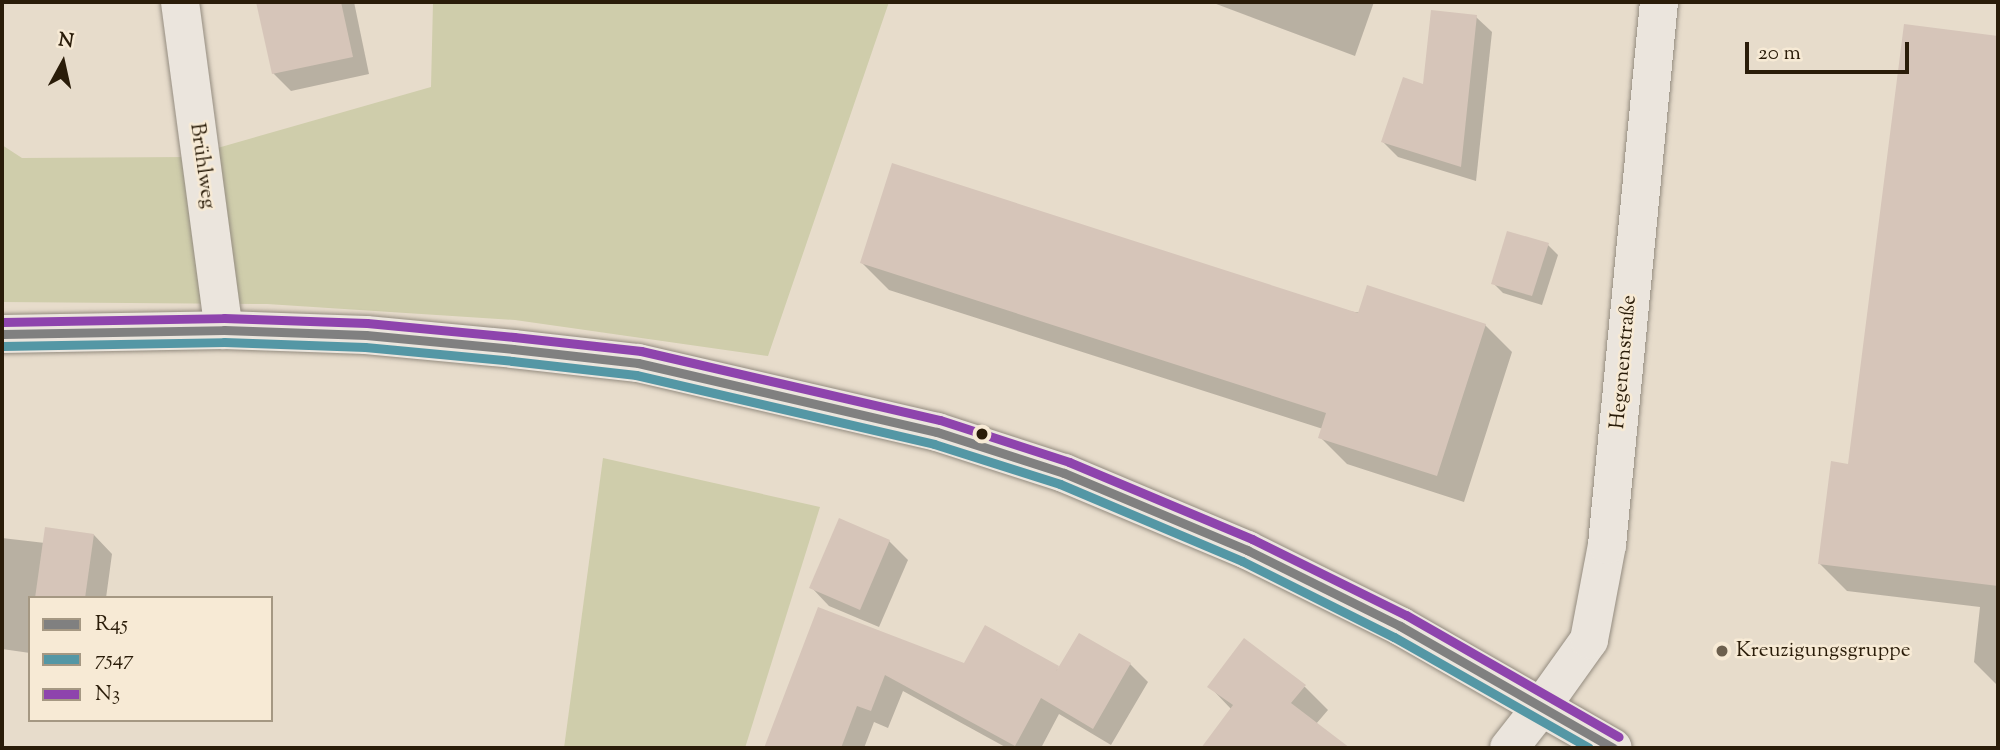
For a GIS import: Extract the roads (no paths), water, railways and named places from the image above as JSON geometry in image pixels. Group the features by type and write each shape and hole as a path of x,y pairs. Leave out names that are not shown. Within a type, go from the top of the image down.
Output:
{"main road":[{"name":"Brühlweg","path":"180,2 224,330"},
{"name":"Hegenenstraße","path":"1509,748 1588,640 1608,545 1658,2"},
{"path":"2,334 224,330 366,335 638,363 950,435 1064,472 1247,550 1400,626 1613,748"}],"place":[{"name":"Kreuzigungsgruppe","path":"1722,651"}]}
